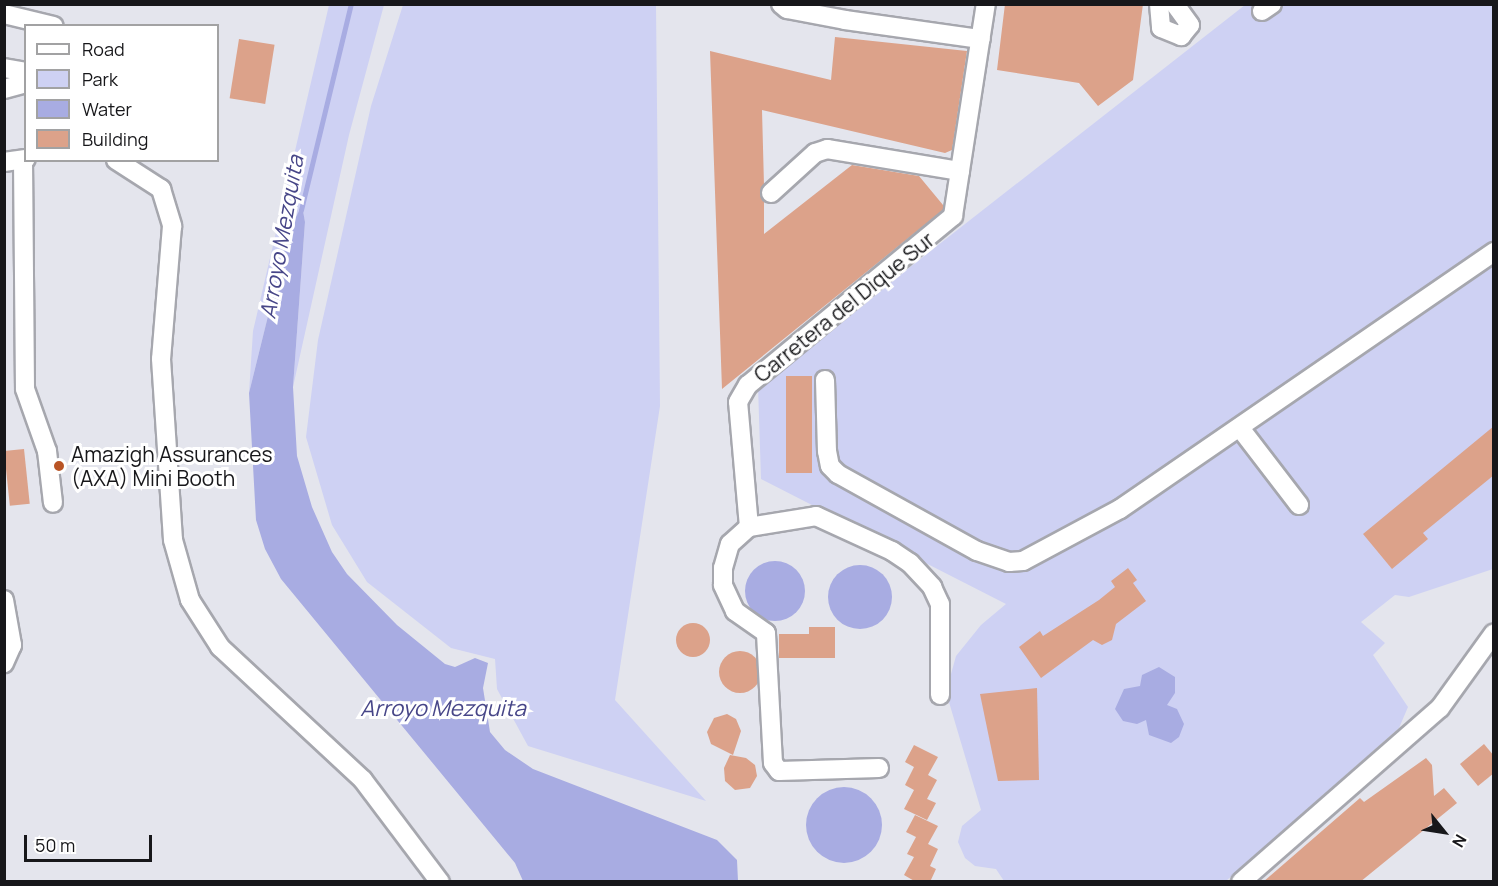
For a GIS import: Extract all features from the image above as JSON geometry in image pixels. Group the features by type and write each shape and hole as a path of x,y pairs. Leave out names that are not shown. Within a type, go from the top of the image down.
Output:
{"lane":[{"path":"782,4 787,9 846,12 981,39"},
{"name":"Carretera del Dique Sur","path":"749,527 738,412 742,392 949,221 955,210 986,4"},
{"path":"1160,4 1161,27 1181,36 1190,25 1188,18 1175,4"},
{"path":"4,14 46,24"},
{"path":"4,68 24,72"},
{"path":"4,88 24,83"},
{"path":"771,193 815,153 827,148 960,171"},
{"path":"4,162 24,159"},
{"path":"24,162 25,389 47,451 53,503"},
{"path":"119,162 161,189 172,226 161,359 173,540 190,600 220,646 363,780 440,882"},
{"path":"825,380 827,451 830,465 837,474 977,551 1009,562 1038,556 1120,509 1494,252"},
{"path":"1240,428 1299,505"},
{"path":"879,768 779,771 774,766 766,633 735,612 723,585 723,568 730,544 749,527 816,516 892,551 910,563 932,587 940,604 940,695"},
{"path":"4,600 12,645 4,663"},
{"path":"1241,882 1440,708 1494,633"}],"green space":[{"path":"329,5 384,5 349,135 293,387 305,222 302,206 289,231 249,393 253,331"},
{"path":"403,5 656,5 660,406 615,700 706,801 528,746 497,689 495,659 451,648 367,582 332,525 306,437 318,340 371,106"},
{"path":"1245,5 1493,5 1493,569 1409,597 1395,595 1361,622 1385,643 1373,655 1408,707 1399,728 1226,881 1004,881 996,869 975,866 965,858 958,842 962,826 981,810 946,692 956,656 981,625 1006,604 761,479 758,386"}],"water":[{"name":"Arroyo Mezquita","path":"302,205 305,222 293,387 297,456 312,507 332,552 347,574 397,625 445,664 455,667 475,658 488,663 483,688 490,732 505,750 533,769 717,840 737,860 738,881 523,881 515,863 281,579 265,549 256,520 249,393 289,231"},
{"path":"769,561 781,561 792,566 800,574 805,591 803,603 792,616 781,621 769,621 758,616 750,608 745,597 745,585 750,574 758,566"},
{"path":"860,565 878,571 886,579 892,597 886,615 878,623 860,629 842,623 834,615 828,597 834,579 842,571"},
{"path":"1159,667 1175,677 1175,693 1167,705 1177,709 1184,724 1179,737 1171,743 1149,735 1146,720 1137,724 1123,721 1115,709 1124,689 1140,686 1142,675"},
{"path":"844,787 859,790 871,798 879,810 882,825 879,840 871,852 859,860 844,863 829,860 817,852 809,840 806,825 809,810 817,798 829,790"}],"building":[{"path":"1005,4 1143,4 1133,80 1098,106 1079,83 997,70"},
{"path":"835,37 967,51 952,150 945,153 762,110 764,185 760,195 764,201 764,234 852,165 919,176 943,205 943,210 722,389 710,51 831,80"},
{"path":"239,39 275,45 265,104 230,98"},
{"path":"786,376 812,376 812,473 786,473"},
{"path":"1494,426 1494,475 1423,533 1428,539 1392,569 1363,534"},
{"path":"24,449 30,504 10,506 4,451"},
{"path":"1128,568 1137,580 1133,583 1146,601 1116,624 1112,640 1102,645 1093,640 1041,678 1019,647 1040,631 1043,636 1099,600 1115,587 1111,581"},
{"path":"693,623 705,628 710,640 705,652 693,657 681,652 676,640 681,628"},
{"path":"809,627 835,627 835,658 779,658 779,634 809,634"},
{"path":"740,651 748,652 755,657 760,664 760,680 755,687 748,692 740,693 732,692 725,687 720,680 719,672 720,664 725,657 732,652"},
{"path":"1037,688 1039,780 998,781 980,694"},
{"path":"727,714 736,719 741,731 733,755 711,744 707,732 714,718"},
{"path":"1484,744 1494,756 1494,773 1478,786 1460,764"},
{"path":"914,745 938,757 928,775 937,780 927,799 936,803 927,820 904,809 914,790 905,785 914,767 905,762"},
{"path":"730,755 746,758 755,765 757,776 750,788 735,790 725,781 724,768"},
{"path":"1426,758 1432,765 1434,796 1444,788 1457,803 1360,882 1263,882 1360,798 1364,802"},
{"path":"915,815 938,826 928,844 938,849 930,866 936,869 930,882 916,882 904,875 914,857 907,854 916,837 906,832"}],"waterway":[{"name":"Arroyo Mezquita","path":"301,210 351,4"}],"place":[{"name":"Amazigh Assurances (AXA) Mini Booth","path":"59,466"}]}
